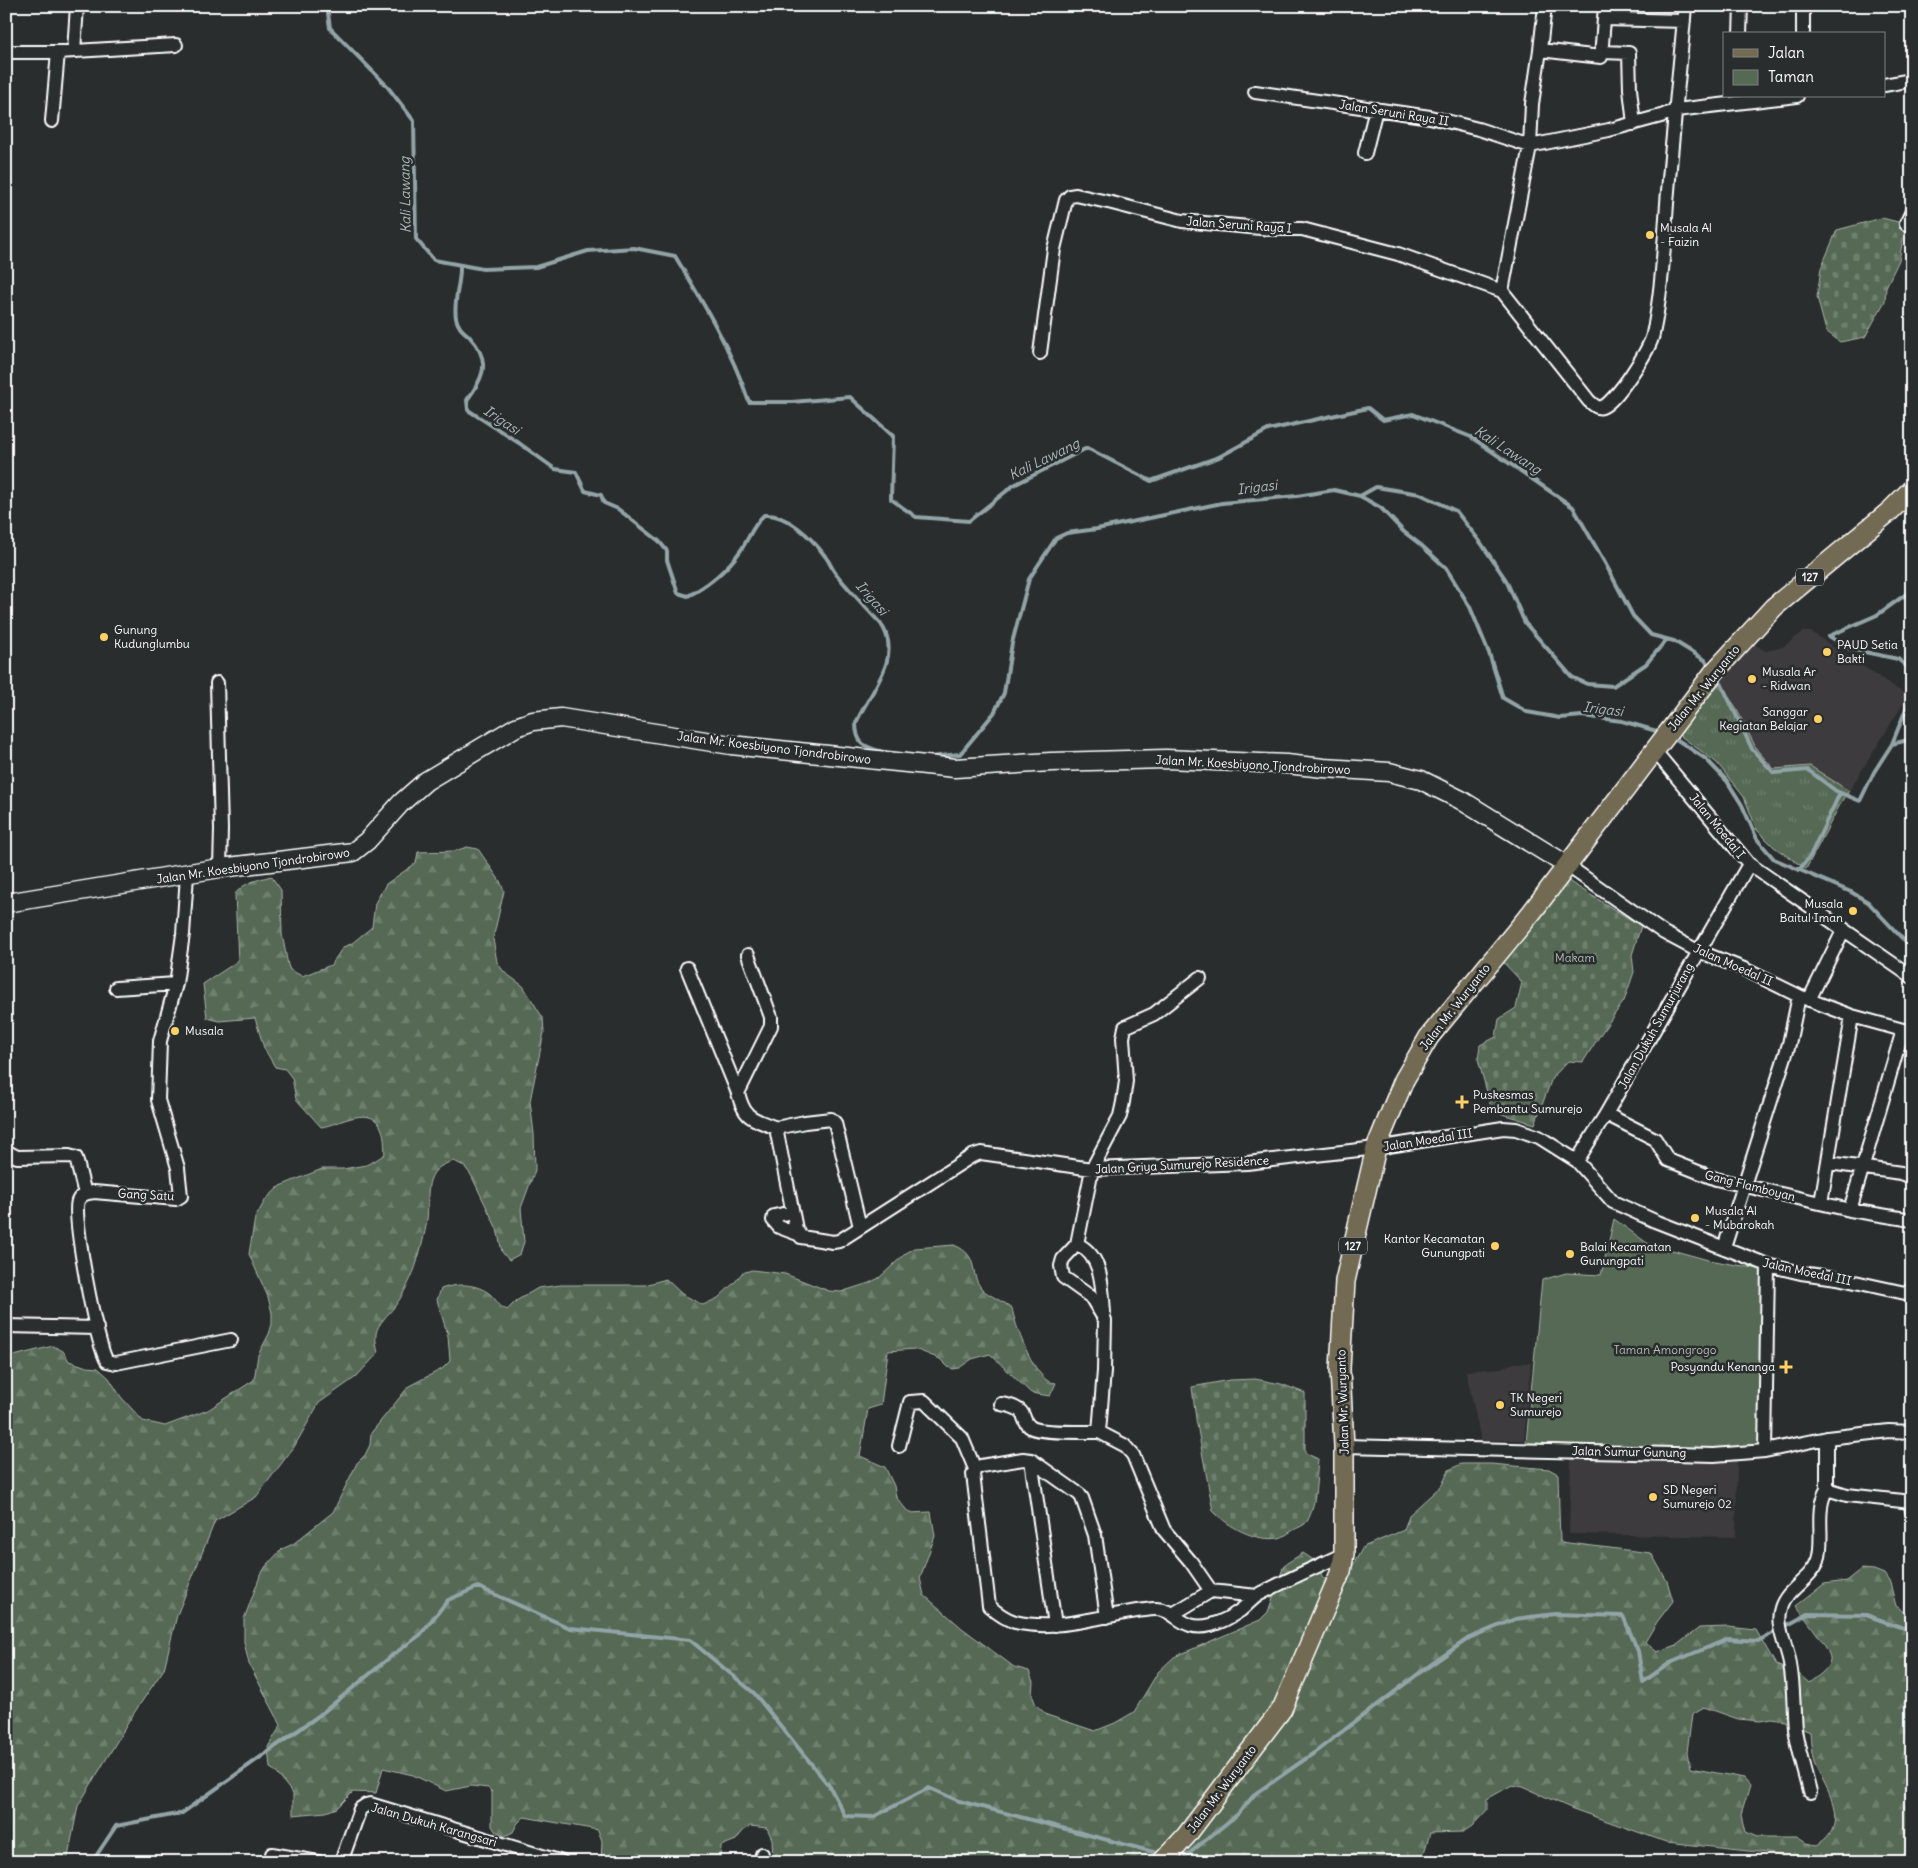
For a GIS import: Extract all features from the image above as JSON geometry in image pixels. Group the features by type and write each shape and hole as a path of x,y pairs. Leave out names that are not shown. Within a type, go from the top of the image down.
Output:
{"main road":[{"name":"Jalan Mr. Wuryanto","path":"1162,1862 1186,1836 1282,1709 1341,1571 1344,1554 1344,1446 1340,1369 1345,1281 1376,1148 1404,1080 1429,1037 1568,866 1715,671 1774,607 1890,511 1912,489"},
{"name":"Jalan Mr. Koesbiyono Tjondrobirowo","path":"6,903 188,875 220,868 352,852 367,841 402,802 426,781 516,727 533,721 561,718 731,745 955,768 1051,762 1166,759 1286,764 1389,772 1421,780 1462,800 1568,866"}],"street":[{"path":"74,51 77,6"},
{"path":"1546,6 1532,104 1530,146 1502,291 1589,401 1597,407 1603,407 1611,400 1642,360 1652,340 1664,257 1668,190 1686,6"},
{"path":"1740,32 1741,6"},
{"path":"1803,6 1803,32"},
{"path":"1540,50 1601,57 1605,13 1684,20"},
{"path":"6,52 58,52 176,45"},
{"path":"52,121 58,52"},
{"path":"1602,52 1628,52 1630,54 1630,89 1634,124"},
{"path":"1886,85 1912,80"},
{"name":"Jalan Seruni Raya II","path":"1255,92 1453,122 1530,146 1634,124 1676,110 1738,100 1768,98"},
{"path":"1365,153 1376,109"},
{"name":"Jalan Seruni Raya I","path":"1040,353 1054,249 1066,200 1070,196 1076,195 1112,202 1182,221 1272,229 1302,229 1398,254 1502,291"},
{"path":"1906,224 1912,211"},
{"path":"217,683 221,829 220,868"},
{"name":"Jalan Moedal I","path":"1654,750 1749,864 1912,977"},
{"name":"Jalan Dukuh Sumurjurang","path":"1577,1161 1606,1114 1749,864"},
{"name":"Jalan Moedal II","path":"1568,866 1664,933 1698,951 1744,969 1804,998 1852,1016 1907,1033"},
{"name":"Gang Satu","path":"85,1194 94,1192 178,1199 181,1196 178,1168 158,1100 160,1041 176,984 188,875"},
{"path":"1724,1248 1804,998 1844,929"},
{"path":"738,1093 771,1026 771,1016 748,956"},
{"path":"687,968 738,1093 741,1106 747,1116 776,1128 831,1119 835,1123 860,1227"},
{"path":"1105,1320 1092,1297 1063,1277 1061,1266 1063,1259 1077,1244 1092,1170 1120,1116 1126,1081 1123,1038 1125,1027 1154,1014 1200,978"},
{"path":"116,988 176,984"},
{"path":"1821,1203 1852,1016"},
{"path":"1850,1210 1883,1094 1907,1033"},
{"name":"Gang Flamboyan","path":"1606,1114 1655,1139 1668,1160 1716,1179 1850,1210 1912,1220"},
{"path":"776,1128 798,1234"},
{"name":"Jalan Moedal III","path":"1376,1148 1503,1128 1516,1129 1538,1137 1577,1161 1613,1202 1655,1221 1768,1266 1910,1291"},
{"name":"Jalan Griya Sumurejo Residence","path":"792,1212 774,1216 773,1220 779,1227 801,1237 833,1242 972,1156 981,1153 1092,1170 1246,1163 1376,1148"},
{"path":"6,1151 17,1157 69,1156 76,1158 85,1194 79,1199 76,1214 80,1245 105,1359 110,1363 116,1363 231,1340"},
{"path":"1829,1163 1901,1173 1912,1177"},
{"path":"1077,1244 1087,1249 1095,1261 1099,1272 1105,1320 1104,1371 1099,1432"},
{"path":"1765,1451 1768,1266"},
{"path":"6,1326 97,1328"},
{"path":"899,1446 910,1402 924,1401 962,1438 975,1469 973,1474 989,1606 998,1614 1014,1622 1055,1625 1157,1608 1173,1614 1182,1623 1208,1626 1226,1620 1257,1596 1344,1554"},
{"path":"1001,1404 1018,1407 1023,1412 1027,1424 1032,1428 1099,1432 1124,1445 1133,1455 1164,1530 1191,1562 1211,1591"},
{"name":"Jalan Sumur Gunung","path":"1344,1446 1714,1455 1765,1451 1827,1438 1890,1431 1912,1432"},
{"path":"1810,1792 1796,1731 1790,1665 1783,1637 1780,1608 1812,1571 1817,1561 1821,1544 1822,1498 1827,1489 1827,1438"},
{"path":"975,1469 981,1466 1023,1459 1031,1460 1082,1498 1095,1535 1107,1617"},
{"path":"1031,1460 1055,1625"},
{"path":"1827,1489 1847,1494 1911,1502 1912,1511"},
{"path":"1173,1614 1211,1591 1257,1596"},
{"name":"Jalan Dukuh Karangsari","path":"341,1862 360,1809 370,1804 562,1862"},
{"path":"272,1854 318,1862"}],"shaded area":[{"name":"Sanggar Kegiatan Belajar","path":"1803,632 1811,632 1908,696 1849,791 1810,766 1774,770 1757,750 1734,704 1713,679 1745,639 1766,651 1783,647"},
{"name":"TK Negeri Sumurejo","path":"1514,1363 1531,1363 1524,1440 1481,1440 1466,1371 1501,1368"},
{"name":"SD Negeri Sumurejo 02","path":"1571,1458 1737,1461 1736,1537 1569,1534"}],"green space":[{"path":"1882,218 1906,224 1899,260 1886,287 1885,301 1865,337 1840,342 1826,331 1817,297 1821,268 1837,230"},
{"path":"1713,679 1734,704 1757,750 1774,769 1810,766 1849,791 1806,869 1774,847 1757,830 1744,797 1717,763 1678,734"},
{"path":"467,847 478,849 500,881 504,891 493,939 497,962 504,972 523,986 543,1018 544,1032 530,1101 534,1134 535,1170 521,1208 524,1242 520,1254 509,1260 502,1252 497,1229 471,1175 464,1166 454,1161 436,1170 429,1184 427,1220 417,1262 401,1296 377,1330 378,1353 356,1377 319,1403 294,1447 256,1497 215,1521 177,1615 164,1669 134,1713 78,1806 67,1862 6,1862 6,1358 53,1346 63,1351 69,1361 87,1367 98,1368 109,1378 121,1397 143,1421 165,1426 208,1410 254,1380 258,1355 272,1324 272,1313 268,1297 249,1254 255,1218 266,1199 280,1186 322,1169 343,1169 366,1165 385,1154 382,1130 371,1117 354,1117 321,1127 296,1099 292,1078 285,1069 275,1067 264,1048 255,1018 219,1021 207,1018 203,984 238,961 235,894 247,884 271,876 281,890 282,934 288,965 290,970 302,976 331,965 343,947 351,944 372,927 375,903 386,884 416,863 418,852 455,851"},
{"name":"Makam","path":"1565,879 1641,926 1632,955 1634,972 1624,1001 1583,1062 1568,1061 1552,1078 1535,1124 1492,1111 1478,1059 1480,1045 1496,1037 1499,1019 1516,1008 1522,982 1500,959"},
{"name":"Taman Amongrogo","path":"1614,1219 1647,1243 1708,1260 1766,1270 1760,1446 1728,1450 1526,1443 1542,1280 1566,1273 1601,1275"},
{"path":"954,1245 968,1254 982,1289 1012,1308 1020,1336 1030,1358 1042,1376 1050,1382 1056,1383 1050,1396 1031,1393 990,1354 972,1359 959,1368 953,1369 940,1359 915,1349 888,1351 881,1405 868,1409 860,1456 885,1467 894,1486 896,1497 909,1513 931,1512 935,1536 920,1578 924,1595 962,1628 1014,1667 1029,1671 1033,1682 1032,1695 1036,1705 1047,1715 1095,1731 1115,1723 1134,1712 1158,1672 1174,1657 1260,1620 1268,1612 1284,1565 1303,1553 1315,1561 1323,1578 1344,1582 1363,1547 1404,1530 1409,1515 1442,1485 1449,1470 1461,1464 1491,1464 1549,1469 1558,1474 1560,1542 1651,1553 1667,1581 1673,1601 1645,1642 1657,1652 1677,1645 1699,1628 1728,1627 1756,1630 1776,1665 1799,1674 1809,1683 1822,1673 1830,1660 1827,1649 1822,1641 1796,1606 1824,1584 1847,1581 1862,1569 1874,1570 1884,1574 1890,1583 1896,1606 1912,1617 1912,1862 1785,1862 1779,1855 1666,1842 1573,1809 1523,1787 1512,1785 1487,1799 1487,1810 1472,1826 1463,1832 1430,1833 1423,1856 1425,1862 773,1862 772,1839 767,1828 750,1826 736,1840 721,1846 720,1862 601,1862 602,1841 598,1830 524,1817 517,1824 513,1832 505,1836 495,1831 492,1826 492,1792 488,1788 471,1786 446,1791 413,1775 383,1768 376,1793 353,1792 337,1808 326,1812 293,1815 293,1794 275,1771 270,1768 268,1747 281,1725 249,1664 244,1642 244,1619 260,1576 266,1566 282,1549 293,1544 333,1512 357,1463 365,1455 370,1445 371,1433 409,1386 442,1369 450,1361 448,1336 437,1300 441,1289 460,1285 473,1286 485,1290 507,1310 516,1301 538,1288 561,1285 645,1285 666,1279 682,1294 703,1305 718,1298 742,1273 752,1270 785,1274 829,1291 841,1292 879,1278 906,1253 915,1248","holes":["1704,1707 1738,1719 1785,1721 1810,1732 1813,1759 1831,1797 1835,1818 1833,1828 1827,1837 1817,1845 1806,1843 1797,1837 1757,1837 1745,1832 1741,1815 1750,1785 1744,1778 1690,1768 1687,1752 1692,1714"]},
{"path":"1255,1379 1281,1384 1305,1393 1305,1453 1318,1459 1315,1498 1308,1520 1303,1525 1279,1538 1261,1538 1243,1532 1227,1523 1213,1511 1196,1419 1192,1387 1230,1380"}],"waterway":[{"name":"Kali Lawang","path":"327,6 330,28 387,86 414,121 416,239 434,260 483,269 536,267 588,251 634,248 675,256 725,345 749,402 792,402 850,397 893,436 891,499 916,517 969,521 1014,485 1087,448 1151,481 1219,457 1268,430 1368,408 1383,420 1413,414 1471,437 1573,507 1633,616 1651,635 1674,641 1705,660 1710,668"},
{"name":"Irigasi","path":"460,265 455,311 456,318 458,324 476,345 483,360 481,376 467,400 468,410 555,469 576,472 585,491 601,495 604,503 618,509 659,541 667,551 667,560 678,593 688,596 717,576 736,557 764,515 773,515 781,518 798,528 820,549 835,573 881,624 887,637 889,649 887,662 876,687 856,723 858,737 864,745 887,753"},
{"name":"Irigasi","path":"1360,496 1376,487 1420,494 1456,511 1506,580 1525,623 1572,677 1587,684 1613,686 1646,664 1667,639"},
{"name":"Irigasi","path":"930,757 960,754 994,713 1004,693 1012,643 1029,579 1056,538 1067,533 1097,529 1222,503 1297,496 1334,490 1360,496 1381,508 1404,532 1446,568 1470,607 1489,653 1503,698 1527,712 1560,718 1582,716 1622,721 1660,732"},
{"path":"1912,590 1877,615 1829,636 1850,649 1898,659 1912,671"},
{"name":"Kali Lawang","path":"1717,678 1752,749 1774,773 1808,770 1836,791 1860,801 1874,772 1892,744 1912,739"},
{"path":"1892,744 1912,694"},
{"name":"Irigasi","path":"1673,737 1706,759 1727,781 1742,805 1757,839 1774,859 1851,892 1868,902 1912,949"},
{"name":"Irigasi","path":"1799,870 1810,856 1840,793"},
{"path":"92,1862 116,1826 182,1813 321,1714 420,1635 448,1600 478,1587 570,1628 690,1640 754,1693 830,1787 845,1816 873,1817 929,1788 959,1801 1161,1854"},
{"path":"1173,1858 1181,1860 1238,1814 1255,1794 1314,1753 1422,1671 1469,1638 1515,1619 1555,1614 1623,1616 1638,1651 1643,1682 1670,1663 1728,1639 1758,1641 1808,1614 1866,1615 1912,1631"}],"place":[{"name":"Musala Al - Faizin","path":"1650,235"},
{"name":"Gunung Kudunglumbu","path":"104,637"},
{"name":"PAUD Setia Bakti","path":"1827,652"},
{"name":"Musala Ar - Ridwan","path":"1752,679"},
{"name":"Sanggar Kegiatan Belajar","path":"1818,719"},
{"name":"Musala Baitul Iman","path":"1853,911"},
{"name":"Musala","path":"175,1031"},
{"name":"Puskesmas Pembantu Sumurejo","path":"1462,1102"},
{"name":"Musala Al - Mubarokah","path":"1695,1218"},
{"name":"Kantor Kecamatan Gunungpati","path":"1495,1246"},
{"name":"Balai Kecamatan Gunungpati","path":"1570,1254"},
{"name":"Posyandu Kenanga","path":"1786,1367"},
{"name":"TK Negeri Sumurejo","path":"1500,1405"},
{"name":"SD Negeri Sumurejo 02","path":"1653,1497"}]}
